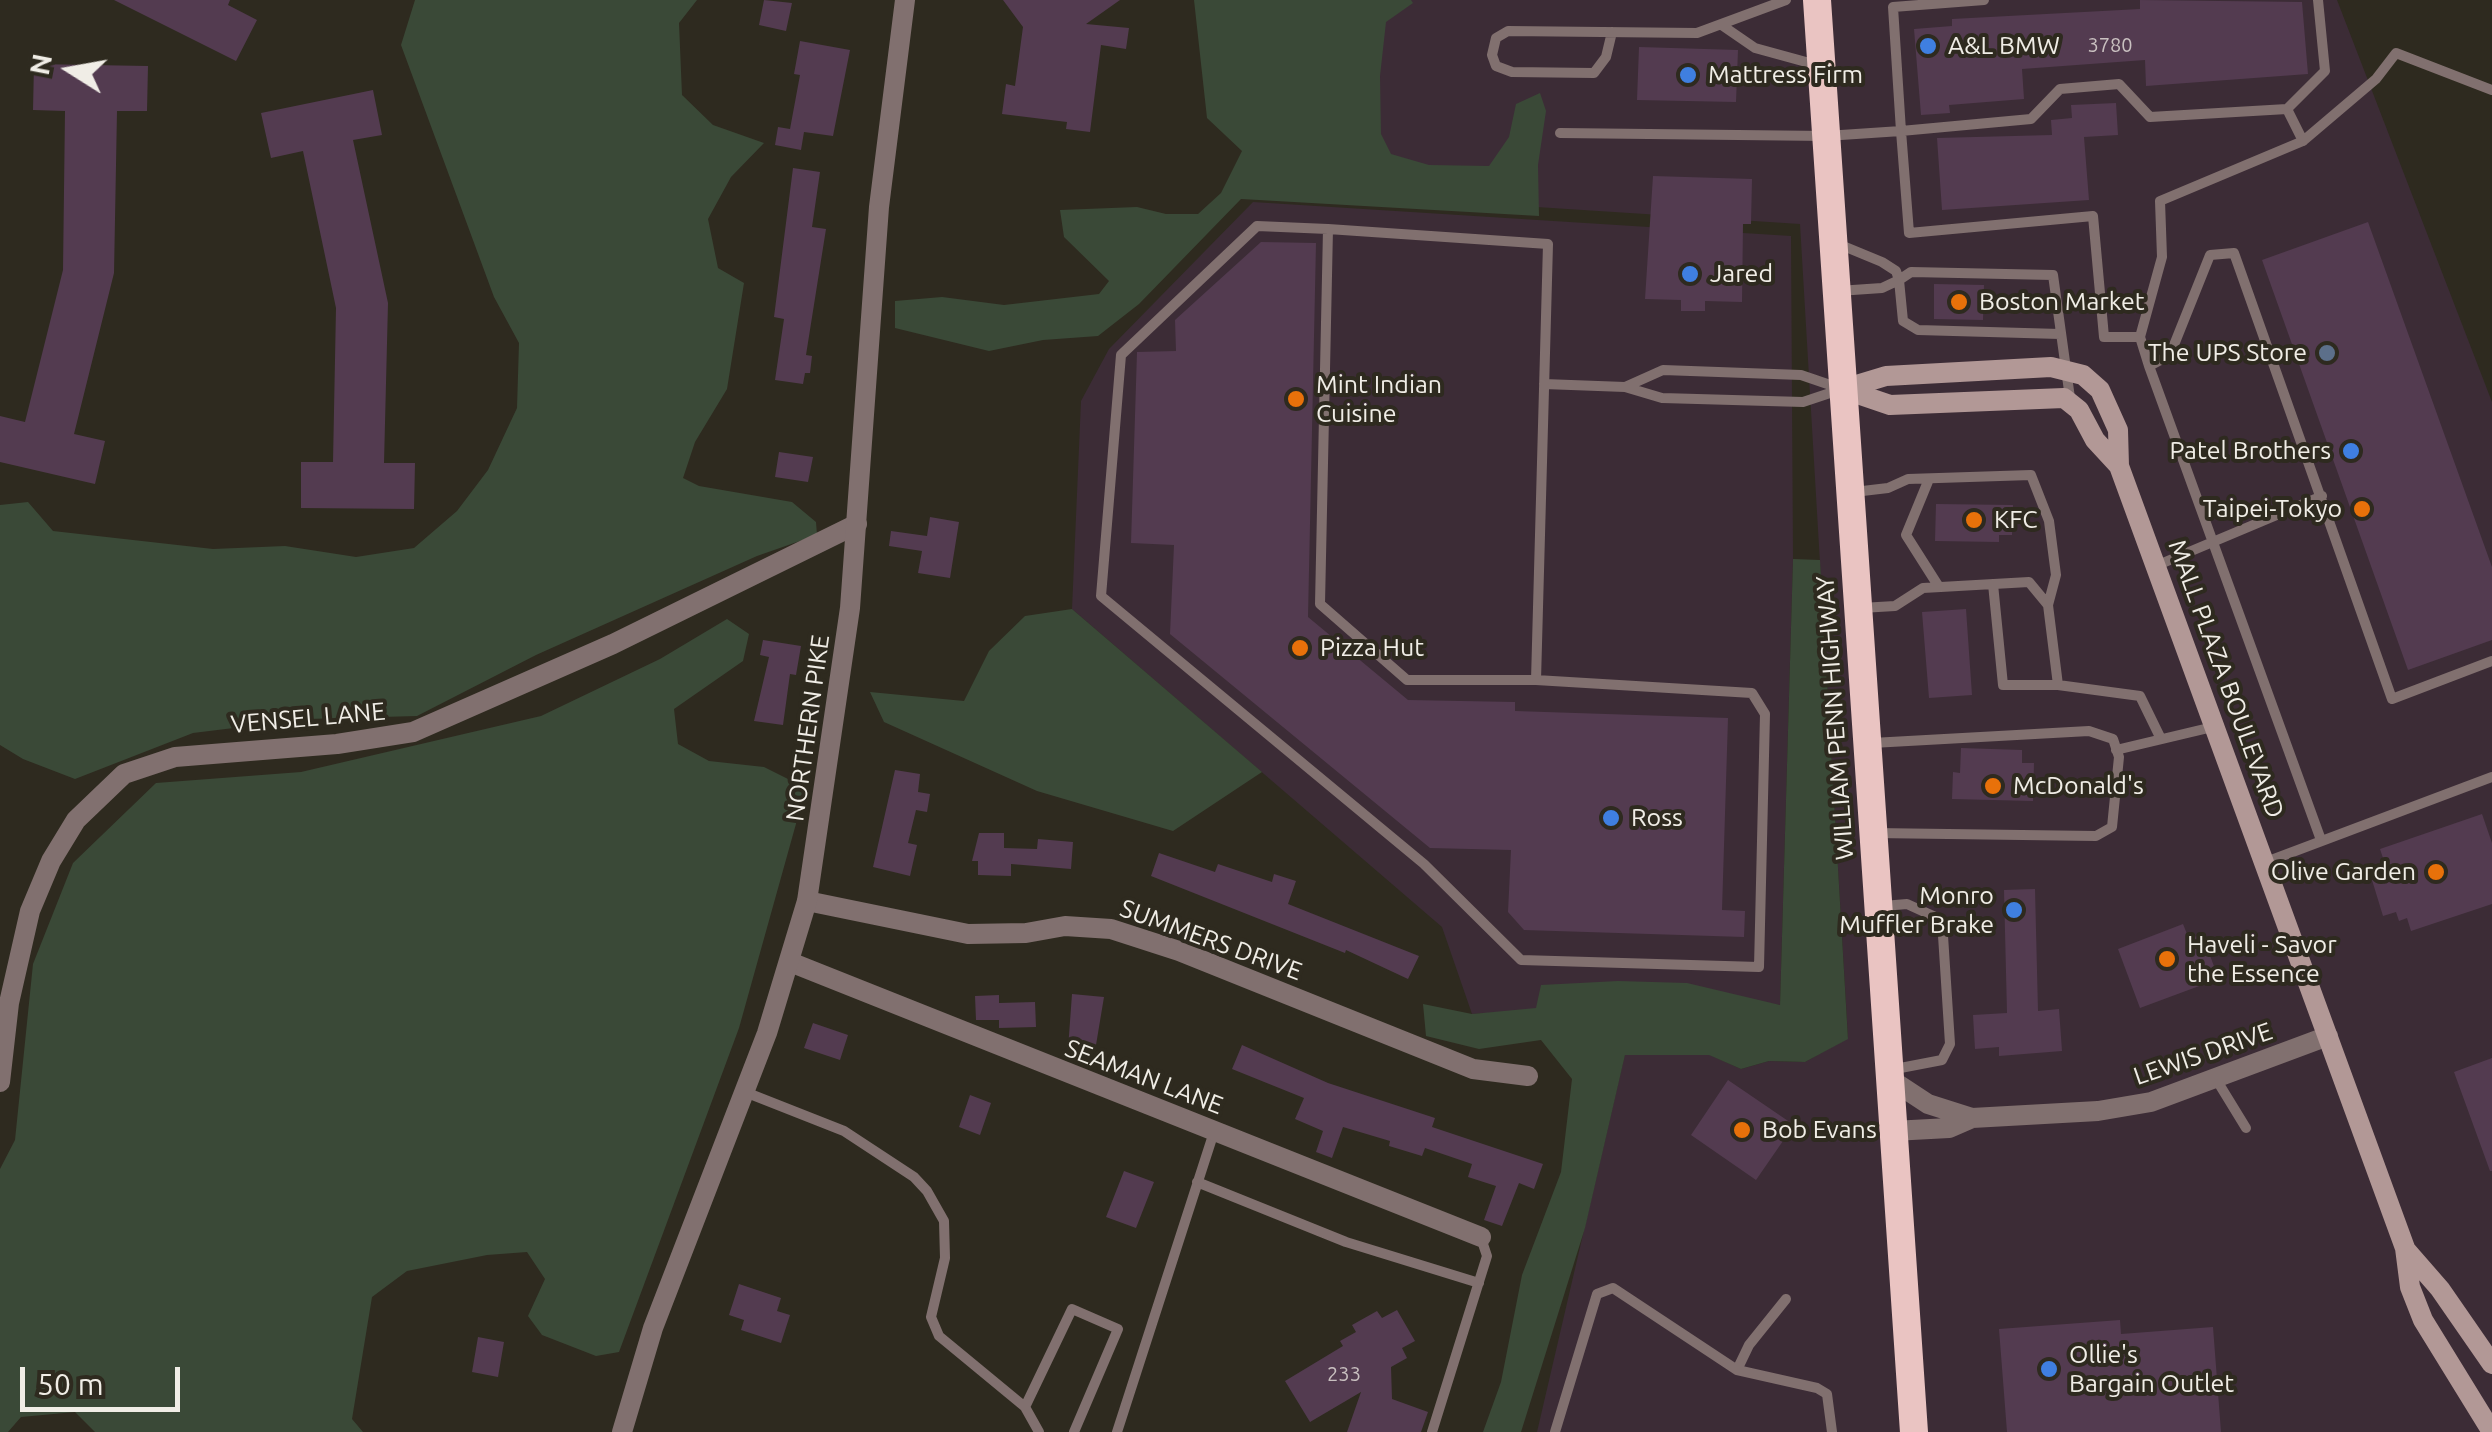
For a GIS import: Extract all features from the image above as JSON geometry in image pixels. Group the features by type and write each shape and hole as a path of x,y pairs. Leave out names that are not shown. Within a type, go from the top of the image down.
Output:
{"highway":[{"name":"WILLIAM PENN HIGHWAY","path":"1817,0 1914,1432"}],"main road":[{"path":"1844,389 1886,376 2063,368"},
{"name":"MALL PLAZA BOULEVARD","path":"2063,368 2083,375 2100,390 2118,430 2119,466"},
{"path":"1844,389 1890,404 2050,396 2071,401"},
{"name":"MALL PLAZA BOULEVARD","path":"2071,401 2119,466 2158,565 2405,1248 2410,1287 2423,1320 2492,1432"},
{"name":"MALL PLAZA BOULEVARD","path":"2405,1248 2440,1289 2492,1364"}],"street":[{"name":"NORTHERN PIKE","path":"622,1432 653,1328 744,1092 807,901 826,790 856,524 879,207 905,0"},
{"name":"VENSEL LANE","path":"0,1082 8,1003 30,911 51,861 76,820 124,774 175,756 338,744 413,732 613,644 856,524"},
{"name":"SUMMERS DRIVE","path":"807,901 968,934 1026,933 1065,926 1111,929 1198,958 1472,1069 1528,1076"},
{"name":"SEAMAN LANE","path":"790,962 1481,1238"},
{"name":"LEWIS DRIVE","path":"1893,1131 1949,1128 1972,1118 2133,1106 2328,1036"},
{"name":"LEWIS DRIVE","path":"1890,1075 1928,1104 1972,1118"}],"lane":[{"path":"1612,32 1606,56 1594,73 1512,72 1496,66 1492,54 1496,38 1508,31 1612,32 1697,33 1723,26 1746,6 1786,0"},
{"path":"1984,0 1892,7 1910,233 2093,216 2104,336 2140,337"},
{"path":"1560,132 1826,136 1901,131 2031,119 2060,88 2119,84 2150,117 2287,109 2325,71 2318,0"},
{"path":"1723,26 1735,38 1769,54 1821,65"},
{"path":"2321,840 2140,337 2162,257 2160,201 2303,141 2376,79 2396,53 2492,90"},
{"path":"2287,109 2303,141"},
{"path":"1328,230 1320,604 1408,680 1536,680 1752,693 1765,714 1760,968 1521,960 1424,864 1102,596 1121,355 1257,226 1328,230 1548,244 1536,680"},
{"path":"1834,242 1882,262 1899,280 1903,321 1918,330 2060,334"},
{"path":"2149,366 2170,355 2210,256 2234,253 2392,699 2492,661"},
{"path":"1837,292 1882,288 1911,272 2053,275 2063,368 2071,401"},
{"path":"1625,387 1663,370 1801,375 1844,389"},
{"path":"1544,384 1625,387 1662,398 1803,402 1844,389"},
{"path":"1850,492 1929,478 2031,475 2052,539 2056,574 2048,605 2058,685"},
{"path":"1929,478 1906,534 1939,587"},
{"path":"2158,565 2322,496"},
{"path":"1858,608 1894,606 1923,588 2029,582 2048,605"},
{"path":"1993,584 2003,685 2058,685 2140,696 2161,739"},
{"path":"1867,744 2089,731 2115,744 2161,739 2217,726"},
{"path":"1873,833 2096,836 2112,827 2115,744"},
{"path":"2266,862 2492,777"},
{"path":"1878,906 1907,904 1942,920 1950,1044 1942,1060 1890,1075"},
{"path":"2215,1078 2246,1128"},
{"path":"744,1092 844,1130 914,1177 944,1221 945,1258 932,1317 939,1336 1025,1406 1040,1432"},
{"path":"1117,1432 1214,1131"},
{"path":"1198,1182 1346,1242 1479,1283"},
{"path":"1432,1432 1487,1256 1481,1238"},
{"path":"1555,1432 1597,1294 1604,1290 1621,1292 1737,1370 1827,1394 1832,1432"},
{"path":"1737,1370 1760,1330 1786,1300"},
{"path":"1025,1406 1072,1309 1118,1328 1074,1432"}],"shaded area":[{"path":"1322,0 2337,0 2492,402 2492,1432 1537,1432 1625,1054 1710,1055 1741,1069 1769,1061 1805,1062 1848,1038 1800,224 1257,189"},
{"path":"1253,202 1791,236 1793,559 1780,1005 1734,998 1472,1014 1442,927 1072,609 1081,401 1109,349"}],"green space":[{"path":"415,0 697,0 679,23 682,95 713,125 764,143 731,177 708,219 718,268 744,283 727,389 695,442 683,478 699,486 792,502 816,522 817,535 757,556 536,655 417,716 307,719 193,733 75,779 23,759 0,745 0,505 28,502 53,531 213,549 285,546 356,557 414,548 457,511 488,470 517,408 519,343 494,297 401,45"},
{"path":"1194,0 1411,0 1413,3 1386,22 1380,76 1381,134 1391,154 1429,165 1489,166 1509,137 1516,104 1540,93 1546,111 1538,165 1539,216 1241,199 1139,304 1098,336 1043,340 989,351 895,328 895,301 942,297 1004,305 1099,294 1109,281 1064,237 1060,210 1137,207 1166,214 1198,214 1221,193 1242,151 1207,118"},
{"path":"1793,559 1820,560 1848,1039 1805,1062 1769,1061 1741,1069 1709,1055 1625,1055 1585,1228 1521,1432 1483,1432 1501,1382 1522,1275 1561,1172 1572,1079 1541,1040 1479,1049 1426,1036 1423,1004 1472,1014 1536,1008 1541,985 1618,981 1687,983 1780,1005"},
{"path":"1072,609 1262,772 1173,831 1037,791 884,722 870,692 964,701 989,651 1025,616"},
{"path":"727,619 749,634 743,661 674,709 678,744 709,761 764,767 806,788 739,1028 619,1352 596,1356 542,1335 528,1316 545,1279 527,1252 487,1255 407,1271 372,1297 352,1419 363,1432 95,1432 75,1412 21,1417 8,1432 0,1432 0,1169 15,1140 33,964 73,863 156,783 301,772 541,716 660,659"}],"building":[{"path":"114,0 230,0 228,5 257,20 236,61"},
{"path":"764,0 792,3 786,31 759,25"},
{"path":"1003,0 1120,0 1086,24 1129,28 1126,49 1101,45 1090,132 1066,129 1067,122 1002,114 1006,84 1015,86 1023,27"},
{"path":"2140,0 2302,2 2308,74 2146,86 2145,60 2022,69 2024,99 1949,105 1950,113 1921,115 1914,29 1952,26 1952,19 2140,9"},
{"path":"800,41 850,50 833,136 804,132 801,150 775,145 778,127 790,129 800,75 794,74"},
{"name":"Mattress Firm","path":"1639,47 1738,50 1736,102 1637,100"},
{"path":"34,64 148,66 147,111 117,111 114,273 74,434 105,441 95,484 0,462 0,416 25,422 63,270 65,111 33,110"},
{"path":"373,90 382,135 353,140 388,303 384,463 415,463 414,509 301,508 301,462 333,462 336,308 303,151 271,158 261,113"},
{"path":"2116,103 2118,135 2084,137 2089,200 1942,210 1937,138 2052,135 2051,120 2072,118 2071,105"},
{"path":"793,168 820,172 812,227 826,229 806,355 812,356 810,373 805,373 803,384 775,380 784,319 774,317"},
{"path":"1653,176 1752,179 1751,224 1743,224 1742,302 1705,301 1705,311 1681,311 1681,300 1645,299"},
{"path":"2368,222 2492,567 2492,640 2408,670 2262,260"},
{"path":"1261,242 1316,243 1308,617 1408,700 1515,702 1515,711 1728,718 1722,910 1745,911 1744,937 1524,930 1508,912 1511,850 1430,848 1170,634 1174,545 1131,543 1137,352 1176,351 1175,320"},
{"name":"Boston Market","path":"1934,284 1984,285 1983,320 1934,319"},
{"path":"779,452 813,457 808,482 775,477"},
{"name":"KFC","path":"1936,504 2013,505 2012,535 1999,535 1999,542 1935,541"},
{"path":"930,517 959,522 950,578 918,573 922,551 889,546 891,531 927,536"},
{"path":"1966,609 1972,695 1929,698 1922,612"},
{"path":"763,640 801,646 796,675 790,674 783,725 754,721 769,657 760,655"},
{"name":"McDonald's","path":"1961,748 2022,750 2022,763 2034,763 2033,801 1952,799 1953,772 1960,773"},
{"path":"895,770 920,774 918,792 930,794 927,812 916,810 908,843 917,845 910,876 873,867"},
{"name":"Olive Garden","path":"2482,814 2492,843 2492,904 2411,931 2407,918 2399,921 2396,912 2383,916 2372,880 2381,877 2377,866 2385,864 2380,849"},
{"path":"979,833 1004,833 1004,848 1037,849 1038,839 1073,842 1071,869 1011,864 1011,876 978,875 978,861 972,861"},
{"path":"1159,853 1215,872 1218,864 1272,882 1274,874 1296,881 1288,904 1419,956 1408,979 1346,950 1345,953 1151,876"},
{"path":"2035,889 2038,1011 2059,1009 2062,1051 1999,1056 1999,1047 1975,1049 1973,1015 2007,1013 2004,890"},
{"name":"Haveli - Savor the Essence","path":"2183,924 2189,939 2202,934 2215,969 2210,982 2140,1008 2118,949"},
{"path":"1072,994 1104,997 1095,1051 1068,1049"},
{"path":"999,995 999,1003 1035,1002 1036,1027 999,1028 999,1020 976,1020 975,996"},
{"path":"813,1023 848,1035 840,1060 804,1048"},
{"path":"1242,1045 1328,1083 1435,1118 1432,1127 1543,1164 1534,1189 1519,1183 1502,1226 1484,1220 1496,1186 1468,1177 1472,1164 1425,1148 1422,1156 1389,1146 1390,1141 1343,1127 1332,1158 1316,1152 1323,1131 1295,1119 1304,1098 1232,1069"},
{"path":"2492,1058 2492,1171 2490,1171 2454,1072"},
{"name":"Bob Evans","path":"1728,1080 1794,1125 1756,1180 1691,1135"},
{"path":"970,1095 991,1103 980,1135 959,1127"},
{"path":"1124,1171 1154,1182 1136,1228 1106,1217"},
{"path":"739,1284 781,1298 777,1311 790,1315 781,1343 741,1330 744,1320 729,1315"},
{"path":"1397,1310 1415,1341 1402,1348 1407,1358 1391,1367 1392,1399 1428,1412 1421,1432 1347,1432 1361,1392 1310,1422 1285,1381 1343,1346 1340,1341 1356,1332 1352,1325 1377,1311 1382,1318"},
{"path":"2120,1320 2121,1334 2213,1327 2221,1432 2007,1432 1999,1329"},
{"path":"478,1337 504,1342 498,1377 472,1372"}],"place":[{"name":"A&L BMW","path":"1928,46"},
{"name":"Mattress Firm","path":"1688,75"},
{"name":"Jared","path":"1690,274"},
{"name":"Boston Market","path":"1959,302"},
{"name":"The UPS Store","path":"2327,353"},
{"name":"Mint Indian Cuisine","path":"1296,399"},
{"name":"Patel Brothers","path":"2351,451"},
{"name":"Taipei-Tokyo","path":"2362,509"},
{"name":"KFC","path":"1974,520"},
{"name":"Pizza Hut","path":"1300,648"},
{"name":"McDonald's","path":"1993,786"},
{"name":"Ross","path":"1611,818"},
{"name":"Olive Garden","path":"2436,872"},
{"name":"Monro Muffler Brake","path":"2014,910"},
{"name":"Haveli - Savor the Essence","path":"2167,959"},
{"name":"Bob Evans","path":"1742,1130"},
{"name":"Ollie's Bargain Outlet","path":"2049,1369"}]}
